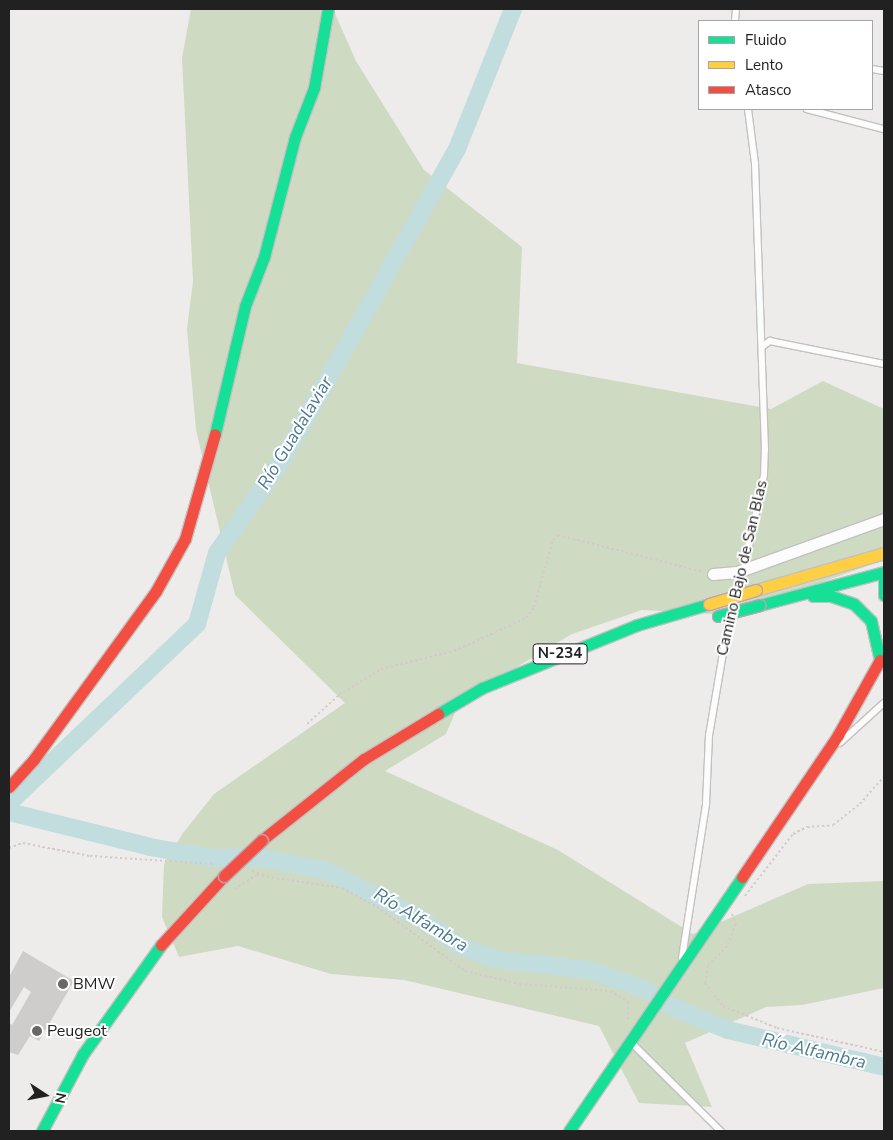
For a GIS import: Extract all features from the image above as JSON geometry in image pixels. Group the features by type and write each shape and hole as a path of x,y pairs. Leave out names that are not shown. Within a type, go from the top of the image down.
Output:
{"main road":[{"path":"9,787 34,759 150,599 185,539 213,444 245,306 264,257 295,138 314,88 328,9"},
{"name":"N-234","path":"42,1131 118,1000 157,949 221,875 364,758 482,688 555,656 637,625 884,553"},
{"path":"708,619 800,596 884,572"},
{"path":"884,579 884,595"},
{"path":"800,596 831,596 854,604 871,621 881,655"},
{"path":"569,1131 631,1042 862,697 881,655 884,631"},
{"name":"N-234","path":"419,724 635,640"}],"street":[{"path":"713,574 746,569 884,519"}],"lane":[{"name":"Camino Bajo de San Blas","path":"682,965 724,637 746,569 764,475 762,347 755,164 748,110"},
{"path":"811,110 884,129"},
{"path":"762,347 770,341 884,364"},
{"path":"821,759 884,703"},
{"path":"631,1042 722,1131"}],"path":[{"path":"307,724 339,695 381,669 454,651 526,618 534,608 553,540 558,536 713,574"},
{"path":"884,776 860,804 833,825 806,827 793,834 750,892 743,898 726,899 736,924 726,946 708,966 705,983 723,1006 777,1028 884,1052"},
{"path":"9,848 23,843 90,856 221,875 230,890 257,875 327,884 354,893 465,971 520,984 610,992 628,1002 630,1009 626,1025"},
{"path":"246,870 269,876"}],"green space":[{"path":"191,9 333,9 356,61 424,170 522,247 517,363 771,409 823,381 884,409 884,560 730,615 642,610 572,634 460,701 446,734 385,771 558,850 693,934 808,884 884,881 884,988 802,1005 766,1007 685,1043 712,1107 639,1103 599,1026 404,980 331,974 238,946 179,957 162,917 164,864 183,833 214,794 345,703 235,595 196,430 187,329 193,281 182,58"}],"building":[{"path":"23,951 74,981 39,1041 30,1036 18,1055 9,1052 9,1023 12,1025 31,992 24,987 9,1012 9,977"}],"waterway":[{"name":"Río Guadalaviar","path":"9,803 197,624 217,553 283,459 457,149 513,9"},
{"name":"Río Alfambra","path":"9,812 150,847 211,858 262,858 328,871 425,921 459,946 499,960 589,970 645,989 670,1006 728,1030 884,1067"}],"traffic: fast":[{"path":"215,434 245,306 264,257 295,137 314,88 328,9"},
{"path":"760,605 884,572"},
{"path":"884,579 884,595"},
{"path":"813,596 831,596 854,604 871,621 880,660"},
{"path":"438,714 482,688 637,625 709,604"},
{"path":"718,616 760,605"},
{"path":"569,1131 742,877"},
{"path":"42,1131 83,1054 161,945"}],"traffic: slow":[{"path":"756,590 884,553"},
{"path":"709,604 756,590"}],"traffic: jam":[{"path":"9,787 34,759 156,591 185,539 215,434"},
{"path":"742,877 838,735 880,660"},
{"path":"262,840 364,759 438,714"},
{"path":"224,876 262,840"},
{"path":"161,945 224,876"}],"place":[{"name":"BMW","path":"63,984"},
{"name":"Peugeot","path":"37,1031"}]}
